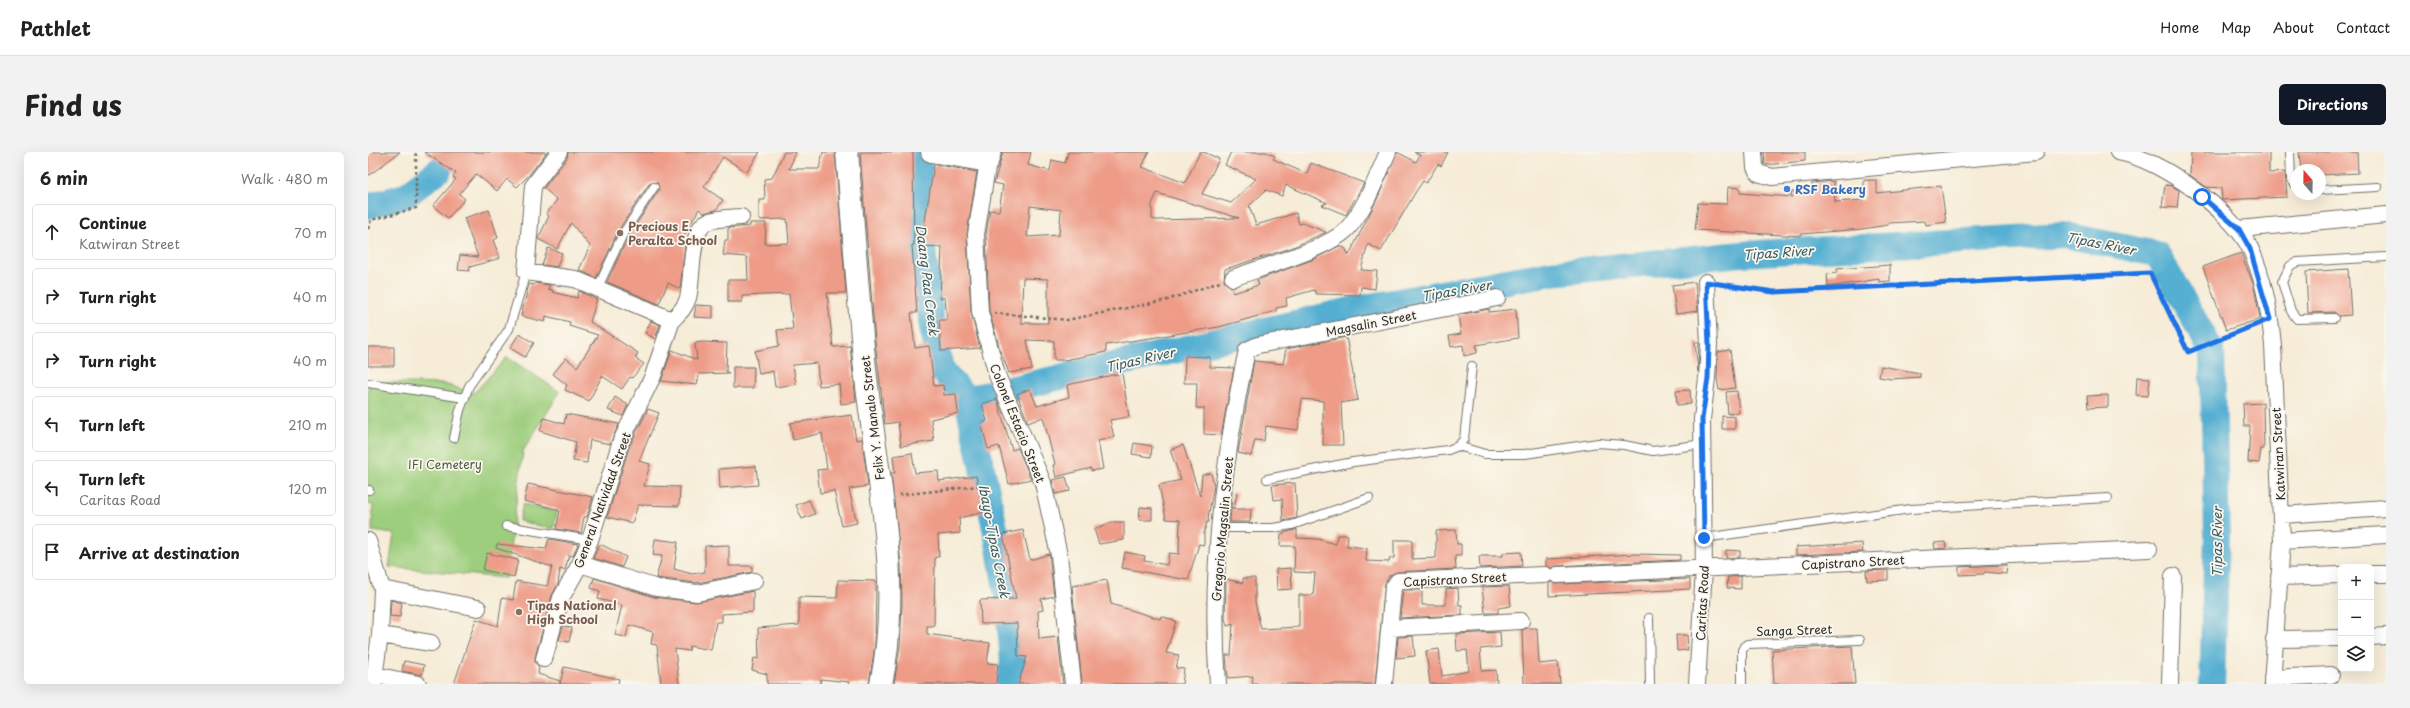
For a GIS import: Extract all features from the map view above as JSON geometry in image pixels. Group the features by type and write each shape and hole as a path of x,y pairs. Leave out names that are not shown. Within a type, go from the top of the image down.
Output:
{"main road":[{"name":"Felix Y. Manalo Street","path":"847,152 865,368 889,566 888,621 881,684"}],"street":[{"path":"559,152 533,186 526,272 575,279 598,287 672,320 682,311 688,297 696,238 702,226 707,222 741,217"},
{"path":"1233,278 1330,243 1348,228 1369,192 1388,152"},
{"path":"1754,152 1755,167 1758,173 1772,177 2036,152"},
{"name":"Katwiran Street","path":"2118,152 2146,161 2177,176 2239,229 2250,249 2270,319 2282,515 2282,541 2272,681"},
{"path":"935,153 989,157"},
{"name":"Colonel Estacio Street","path":"989,157 976,234 980,312 997,375 1043,483 1059,555 1073,684"},
{"path":"2239,229 2386,215"},
{"name":"Caritas Road","path":"1697,684 1704,569 1702,419 1708,378 1709,344 1706,282"},
{"name":"Magsalin Street","path":"1247,350 1258,345 1497,298"},
{"name":"General Natividad Street","path":"544,659 561,598 580,564 590,540 621,441 653,376 672,320"},
{"name":"Gregorio Magsalin Street","path":"1218,684 1214,634 1214,588 1224,484 1247,350"},
{"path":"2282,515 2386,508"},
{"path":"2282,541 2386,535"},
{"path":"368,541 382,589 380,635 374,679 418,684"},
{"name":"Capistrano Street","path":"1384,684 1393,588 1398,581 2149,549"},
{"path":"580,564 657,588 697,593 754,581"},
{"path":"2374,574 2386,574"},
{"path":"2279,577 2338,575"},
{"path":"2170,684 2173,576"},
{"path":"382,589 478,608"},
{"path":"1390,628 1521,621"},
{"path":"380,635 431,642"},
{"path":"2374,637 2386,636"},
{"path":"2274,639 2338,638"},
{"path":"2272,681 2331,674"}],"lane":[{"path":"2290,152 2290,164"},
{"path":"598,287 624,232 654,187"},
{"path":"2326,190 2378,187"},
{"path":"2334,318 2298,319 2293,315 2282,282 2290,266 2297,262 2386,258"},
{"path":"454,438 460,410 469,386 509,329 526,272"},
{"path":"1267,479 1353,462 1448,450 1458,446 1464,439 1472,366"},
{"path":"368,383 465,398"},
{"path":"1458,446 1485,454 1525,454 1598,443 1624,445 1653,451 1703,444"},
{"path":"1220,528 1273,528 1292,525 1369,498"},
{"path":"1704,538 1911,509 2108,498"},
{"path":"506,526 590,540"},
{"path":"1649,618 1650,684"},
{"name":"Sanga Street","path":"1742,684 1742,650 1747,644 1860,640"}],"path":[{"path":"368,229 371,220 416,208 416,155 414,152"},
{"path":"1706,282 1774,292 2150,273 2188,352 2270,319"},
{"path":"980,312 1067,320 1167,300 1233,278"},
{"path":"881,496 979,486"}],"green space":[{"name":"IFI Cemetery","path":"507,357 560,392 523,451 506,578 389,567 394,534 372,531 373,505 368,504 368,382 444,384 474,393"},
{"path":"523,504 557,512 553,529 519,521"}],"water":[{"path":"430,166 441,177 424,195 384,211 368,213 368,194 399,185"}],"building":[{"path":"368,152 400,152 368,176"},
{"path":"424,152 546,153 529,175 517,187 507,179 497,191 476,174 459,194 465,199 448,218 433,206 456,179 453,177 456,173"},
{"path":"568,152 760,152 747,172 723,157 704,187 723,200 716,210 704,213 699,209 680,243 685,245 680,289 668,283 659,304 607,282 629,235 659,190 657,182 649,184 619,229 596,278 579,270 590,246 571,223 557,249 538,239 549,216 546,214 557,200 544,188 567,158"},
{"path":"784,152 796,152 789,169 819,169 823,152 835,152 846,293 827,293 833,347 850,346 856,402 841,404 839,384 819,386 817,363 793,365 796,384 775,387 773,371 759,374 755,351 779,346 777,330 793,329 789,294 742,296 742,302 728,302 728,280 748,280 747,257 723,255 725,240 728,240 728,228 750,226 750,223 766,223 765,244 789,243 787,219 759,220 759,200 765,200 764,179 772,178"},
{"path":"860,152 913,152 914,245 912,245 917,313 911,313 915,348 929,346 934,386 943,385 944,395 956,394 958,413 931,419 934,441 901,446 898,422 885,424 875,341"},
{"path":"1003,152 1031,152 1028,165 1050,171 1052,160 1065,163 1068,152 1149,152 1142,167 1185,183 1200,152 1204,152 1219,159 1202,194 1231,203 1256,179 1225,165 1231,152 1266,152 1275,156 1273,159 1307,174 1311,163 1364,183 1346,215 1322,205 1327,203 1286,185 1282,196 1266,190 1249,206 1256,225 1296,213 1299,224 1303,223 1326,232 1291,248 1225,269 1224,281 1231,287 1233,293 1259,285 1257,280 1314,259 1339,246 1345,248 1349,255 1379,195 1397,152 1416,162 1420,155 1414,152 1448,152 1441,166 1438,164 1426,183 1423,181 1381,251 1368,244 1361,270 1377,271 1375,289 1361,287 1360,295 1316,294 1314,290 1286,298 1287,306 1276,308 1276,311 1219,327 1106,345 1106,352 1065,360 1054,360 1054,341 1027,340 1032,369 1009,373 1000,350 989,310 986,235 990,210 999,211 1003,185 994,183","holes":["1157,193 1239,218 1152,219 1152,204","1030,206 1061,210 1059,235 1027,237","1023,278 1048,279 1048,323 1021,323"]},
{"path":"1764,152 1805,152 1805,161 1765,165"},
{"path":"2191,152 2269,152 2269,173 2285,172 2287,197 2222,200 2221,188 2206,187 2190,175"},
{"path":"2299,152 2357,152 2358,173 2326,175 2326,164 2300,164"},
{"path":"934,164 977,172 967,234 971,312 980,348 941,351 939,320 947,320 945,298 940,298 942,247 921,246"},
{"path":"1864,180 1877,180 1877,193 1941,186 1946,222 1926,225 1925,221 1888,223 1888,225 1862,229 1801,234 1801,236 1695,230 1698,203 1727,204 1728,187 1740,188 1740,193 1792,197 1791,192 1812,192 1812,183 1834,181 1835,202 1864,200"},
{"path":"2165,185 2172,186 2179,190 2177,208 2162,207"},
{"path":"489,210 498,238 493,240 500,258 470,267 469,271 458,270 460,255 478,257 464,218"},
{"path":"548,248 562,253 557,267 542,265"},
{"path":"2241,253 2254,286 2260,319 2226,330 2203,267"},
{"path":"1890,265 1890,281 1879,282 1879,279 1828,287 1827,274 1837,273 1837,269"},
{"path":"2348,269 2351,315 2339,316 2334,312 2308,313 2306,272"},
{"path":"1695,282 1698,311 1676,314 1672,285"},
{"path":"535,283 550,285 548,289 553,290 552,292 577,298 579,291 597,299 590,322 638,353 635,358 644,364 632,378 630,377 622,389 602,376 589,401 565,390 567,385 553,374 566,358 577,367 598,335 569,326 570,322 546,316 545,322 521,316 529,284 534,285"},
{"path":"696,305 713,306 713,318 694,317"},
{"path":"1489,309 1489,312 1516,309 1518,338 1476,345 1477,353 1464,356 1463,345 1451,347 1449,336 1461,334 1458,315"},
{"path":"651,321 660,325 655,339 645,333"},
{"path":"519,334 534,343 525,357 510,348"},
{"path":"1346,337 1358,400 1341,403 1343,445 1323,445 1323,401 1302,399 1298,430 1266,426 1264,441 1255,440 1251,456 1238,453 1254,361 1283,364 1286,349"},
{"path":"1695,342 1699,342 1698,372"},
{"path":"695,343 727,343 726,372 729,373 699,374 697,385 661,381 672,350 697,360"},
{"path":"368,347 394,347 394,366 368,366"},
{"path":"1730,350 1735,388 1719,390 1717,378 1718,352"},
{"path":"1185,356 1210,357 1210,367 1234,368 1221,435 1204,434 1204,408 1196,408 1197,383 1184,383"},
{"path":"1881,366 1920,373 1920,377 1892,379 1879,377"},
{"path":"733,367 754,367 753,388 733,388"},
{"path":"1122,373 1129,417 1110,420 1114,437 1098,441 1103,469 1091,471 1091,468 1056,477 1053,465 1055,464 1043,417 1028,423 1017,394 1030,389 1037,406 1069,397 1067,385"},
{"path":"2137,377 2150,378 2148,396 2136,395"},
{"path":"1690,390 1691,404 1677,405 1676,391"},
{"path":"1737,391 1739,413 1728,414 1726,392"},
{"path":"2108,395 2108,407 2088,408 2087,396"},
{"path":"615,397 628,405 623,416 608,410"},
{"path":"997,399 1012,450 1018,448 1031,479 1009,484 999,446 988,449 981,423 987,421 982,404"},
{"path":"2263,403 2264,449 2261,449 2259,463 2248,462 2250,426 2244,426 2243,404"},
{"path":"648,409 659,413 639,461 650,464 644,486 680,487 679,506 638,505 632,523 607,517 630,445"},
{"path":"566,414 619,424 610,444 590,440 587,463 573,461 576,442 540,431 544,418 564,424"},
{"path":"852,415 856,440 862,439 868,486 849,489 857,523 842,526 834,491 820,493 817,470 827,469 822,433 793,440 790,423"},
{"path":"1722,416 1735,417 1735,429 1722,429"},
{"path":"1134,443 1152,446 1151,457 1132,454"},
{"path":"1183,445 1200,496 1202,475 1211,473 1214,486 1208,518 1209,522 1207,522 1204,532 1204,545 1199,544 1188,580 1122,568 1125,552 1145,556 1144,561 1167,565 1169,553 1179,554 1180,520 1166,519 1159,485 1181,480 1170,450"},
{"path":"912,453 915,473 938,471 939,481 976,476 985,512 959,518 960,533 938,535 939,557 935,557 934,626 927,626 927,634 990,643 987,663 998,664 996,684 894,684 900,646 902,605 901,565 891,473 895,473 893,456"},
{"path":"756,466 758,485 720,488 719,469"},
{"path":"1066,477 1070,491 1055,494 1052,480"},
{"path":"1295,483 1297,518 1283,521 1282,499 1274,500 1272,485"},
{"path":"528,484 593,497 587,517 584,517 581,533 556,529 560,511 524,501"},
{"path":"1232,492 1237,493 1234,508 1231,508"},
{"path":"809,500 815,514 802,519 796,505"},
{"path":"1140,507 1152,508 1152,520 1139,520"},
{"path":"1231,509 1251,509 1250,522 1230,522"},
{"path":"1112,522 1124,522 1124,540 1099,544 1094,529"},
{"path":"1297,529 1297,538 1318,539 1336,544 1337,535 1348,535 1347,546 1367,548 1366,561 1389,562 1390,558 1394,558 1394,540 1412,540 1412,559 1436,558 1436,531 1456,530 1457,544 1461,544 1461,556 1455,556 1456,569 1397,572 1390,575 1385,583 1375,684 1252,684 1253,676 1228,678 1226,655 1231,655 1233,624 1227,626 1225,618 1226,579 1243,583 1243,578 1255,578 1255,602 1261,629 1299,627 1299,595 1313,595 1315,573 1294,572 1295,546 1280,546 1281,534"},
{"path":"1023,530 1030,560 1049,554 1054,596 1041,599 1043,610 1038,611 1039,639 1058,637 1063,684 1018,684 1027,657 1018,656 1017,623 981,624 980,600 1016,599 1003,534"},
{"name":"Tipas National High School","path":"549,539 578,544 573,556 569,555 565,570 560,569 558,584 552,595 535,657 535,662 539,667 538,674 560,681 560,684 454,684 476,619 498,626 502,598 513,600 516,581 547,586 552,567 496,548 497,544 546,549"},
{"path":"655,539 678,542 674,569 692,574 705,572 705,546 729,545 729,566 752,566 752,572 697,583 656,578 662,556 653,555"},
{"path":"1945,542 1946,548 1935,549 1934,543"},
{"path":"1862,543 1863,552 1796,555 1796,547"},
{"path":"600,544 626,557 622,567 593,558"},
{"path":"1726,550 1740,551 1740,557 1726,558"},
{"path":"1521,552 1522,566 1480,568 1479,556 1503,556 1503,553"},
{"path":"487,553 518,560 514,577 483,570"},
{"path":"1635,554 1680,555 1680,560 1557,566 1551,568 1546,566 1546,559"},
{"path":"2007,565 2006,574 1984,572 1984,574 1959,575 1959,567"},
{"path":"1291,568 1292,589 1277,590 1276,569"},
{"path":"1888,570 1888,580 1867,581 1866,571"},
{"path":"1741,576 1741,589 1727,588 1728,577"},
{"path":"594,578 654,597 696,602 753,591 753,612 722,614 722,622 716,622 711,650 690,646 689,651 675,649 679,684 661,684 657,645 651,644 653,632 629,625 626,637 615,635 622,605 598,599 600,591 591,588"},
{"path":"1690,579 1690,589 1549,596 1549,584 1551,582 1557,584"},
{"path":"838,580 876,581 875,644 869,684 848,684 849,682 821,679 820,684 767,684 767,674 752,670 754,658 759,659 758,628 799,625 799,597 837,598"},
{"path":"1107,580 1111,604 1160,619 1161,616 1176,621 1166,653 1179,655 1176,668 1184,669 1182,684 1082,684 1072,586"},
{"path":"1509,586 1511,606 1498,608 1498,613 1485,613 1482,587"},
{"path":"1458,588 1459,605 1462,605 1462,615 1400,618 1403,590 1422,590 1422,605 1446,605 1446,589"},
{"path":"391,600 402,603 400,617 390,616"},
{"path":"563,626 572,628 569,642 559,640"},
{"path":"1527,628 1537,628 1539,664 1558,662 1560,684 1524,684 1522,630"},
{"path":"1500,632 1501,647 1480,649 1482,671 1496,670 1497,684 1430,684 1426,651 1439,649 1442,676 1469,671 1467,650 1457,651 1456,634"},
{"path":"1676,635 1687,635 1688,650 1677,651"},
{"path":"1413,636 1415,656 1396,658 1398,637"},
{"path":"1852,646 1855,684 1774,684 1772,650"},
{"path":"404,661 424,665 422,675 402,671"},
{"path":"564,667 619,679 618,684 560,684"}],"waterway":[{"name":"Ibayo-Tipas Creek","path":"921,152 917,197 932,327 941,369 967,399 998,542 1007,596 1013,661 1009,684"},
{"path":"368,206 405,196 439,170"},
{"name":"Tipas River","path":"967,399 1355,309 1551,273 1742,254 2065,235 2157,254 2212,351 2217,535 2212,684"}],"place":[{"name":"RSF Bakery","path":"1787,189"},
{"name":"Precious E. Peralta School","path":"620,233"},
{"name":"Tipas National High School","path":"519,612"}],"route":[{"path":"1704,538 1702,419 1708,378 1709,344 1706,282 1774,292 2150,273 2188,352 2270,319 2250,249 2239,229 2202,197"}],"water label":[{"name":"Daang Paa Creek","path":"928,280"}]}
